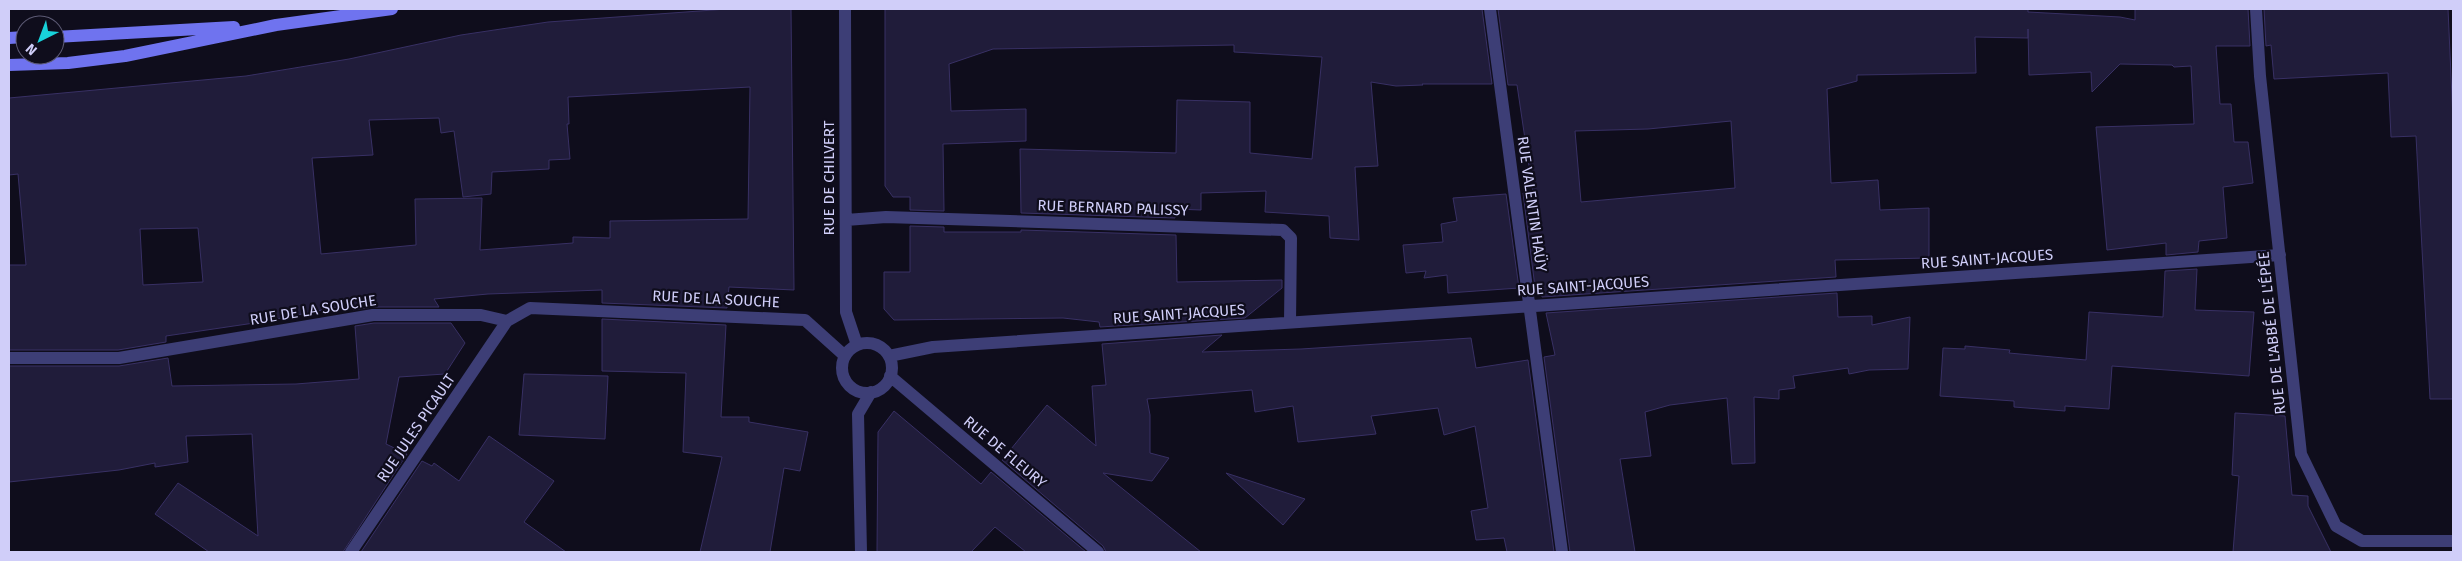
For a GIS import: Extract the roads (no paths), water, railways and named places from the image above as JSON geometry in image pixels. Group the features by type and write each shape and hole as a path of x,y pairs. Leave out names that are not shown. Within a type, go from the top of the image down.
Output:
{"main road":[{"path":"9,65 68,63 125,56 276,25 392,9"},
{"path":"65,36 276,25"}],"street":[{"name":"RUE DE CHILVERT","path":"845,9 846,312 856,345"},
{"name":"RUE VALENTIN HAÜY","path":"1490,9 1562,552"},
{"name":"RUE DE L'ABBÉ DE L'ÉPÉE","path":"2256,9 2260,76 2301,454 2336,526 2362,541 2453,541"},
{"name":"RUE BERNARD PALISSY","path":"846,220 886,218 1283,230 1291,238 1290,322"},
{"name":"RUE SAINT-JACQUES","path":"889,356 933,347 2280,255"},
{"name":"RUE DE LA SOUCHE","path":"9,358 119,358 373,315 481,316 507,321 530,308 805,320 845,356"},
{"name":"RUE JULES PICAULT","path":"350,552 507,321"},
{"path":"864,343 878,346 889,356 891,362 890,376 883,387 871,392 856,390 849,386 843,372 845,356 856,345 864,343"},
{"name":"RUE DE FLEURY","path":"890,376 1098,552"},
{"path":"861,552 858,414 871,392"}]}
